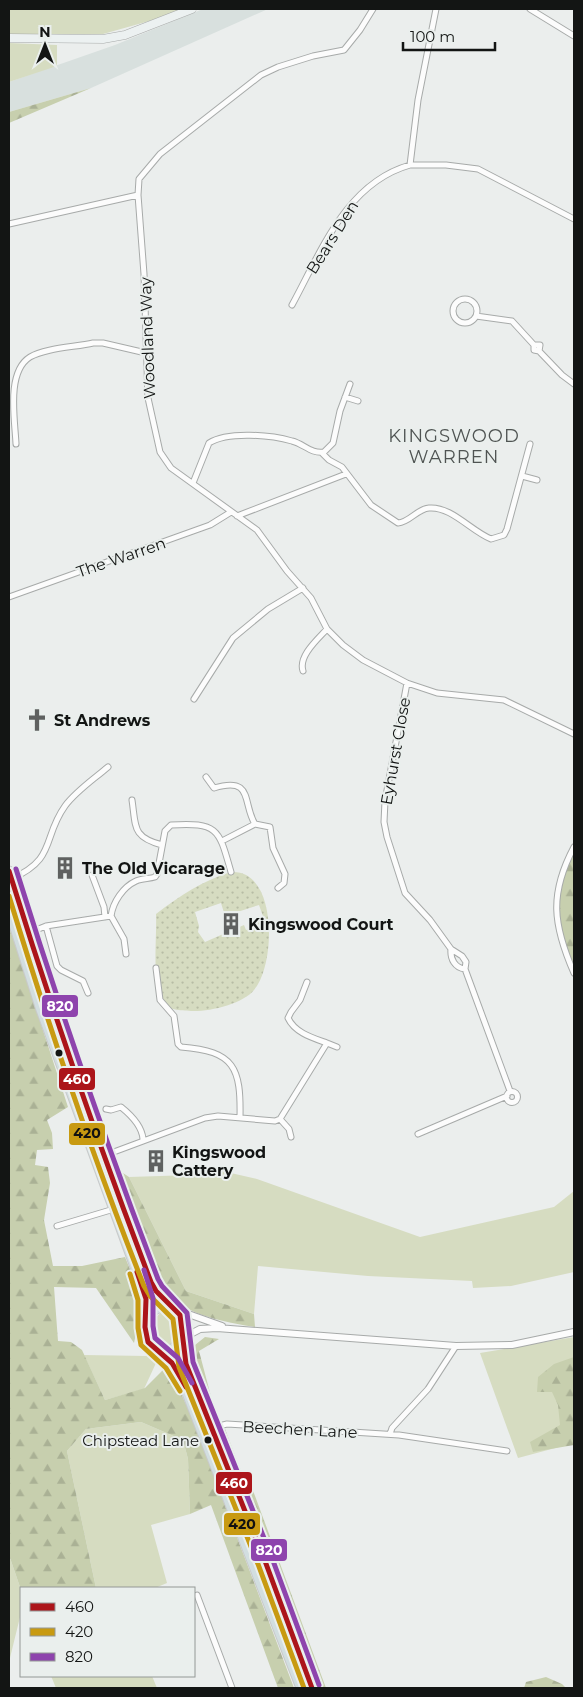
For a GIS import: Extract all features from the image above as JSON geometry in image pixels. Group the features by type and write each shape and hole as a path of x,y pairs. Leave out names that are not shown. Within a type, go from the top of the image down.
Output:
{"highway":[{"path":"10,875 103,1156 151,1282 182,1321 182,1340 186,1364 262,1553 312,1688"},
{"path":"9,910 43,1016 144,1289 146,1338 154,1350 172,1363 183,1380 301,1688"},
{"path":"146,1319 157,1308 173,1308"},
{"path":"154,1350 170,1351 182,1340"}],"main road":[{"path":"9,38 103,39 124,35 192,9"}],"street":[{"name":"Woodland Way","path":"372,9 357,36 344,50 313,56 278,67 261,75 215,110 149,166 139,179 138,195 144,274 148,398 160,452 171,468 257,530 287,572 314,602 327,629 343,645 363,660 408,683 437,693 504,700 574,734"},
{"path":"436,9 418,100 410,165 424,167 446,164 478,170 574,219"},
{"path":"530,9 574,36"},
{"name":"Bears Den","path":"292,305 333,230 355,200 372,183 386,174 410,165"},
{"path":"9,224 138,195"},
{"path":"463,299 471,301 476,308 476,316 470,322 462,323 455,319 453,311 456,303 463,299"},
{"path":"476,316 485,319 505,318 512,321 534,345 540,345 539,351 562,375 574,384"},
{"path":"16,444 16,374 22,364 30,357 94,343 103,343 146,353"},
{"path":"322,453 333,443 350,384"},
{"path":"345,397 358,401"},
{"path":"192,483 209,443 227,436 249,436 292,441 310,450 322,453 329,460 342,467 371,504 398,523 403,523 423,509 430,507 448,512 491,538 504,535 507,529 530,444"},
{"path":"237,516 346,474"},
{"path":"522,476 537,480"},
{"name":"The Warren","path":"9,597 210,525 231,512"},
{"path":"194,699 232,638 268,609 303,588"},
{"path":"303,671 301,666 305,656 327,629"},
{"name":"Eyhurst Close","path":"408,683 385,801 384,822 401,886 451,950 452,958 456,965 466,969"},
{"path":"10,875 24,874 40,859 48,846 58,817 65,805 108,767"},
{"path":"206,777 214,788 228,784 243,790 248,799 255,824"},
{"path":"132,800 139,834 146,840 162,845"},
{"path":"222,841 255,824 268,825 271,829 274,848 285,874 284,883 278,888"},
{"path":"108,916 116,900 131,884 139,879 155,877 166,829 174,825 205,826 217,832 222,841 231,872"},
{"path":"574,847 565,864 556,898 558,921 574,973"},
{"path":"92,875 108,916 124,939 126,954"},
{"path":"29,937 36,930 46,926 108,916"},
{"path":"46,926 57,966 83,981 88,993"},
{"name":"Eyhurst Close","path":"418,1134 508,1094 466,969 465,959 457,951 451,950"},
{"path":"156,968 160,1000 174,1016 178,1044 182,1048 214,1052 235,1069 241,1088 240,1118"},
{"path":"307,982 300,1000 290,1012 288,1018 291,1024 305,1034 338,1047"},
{"path":"103,1156 200,1119 218,1116 275,1121 280,1119 327,1043"},
{"path":"106,1108 111,1110 122,1107 132,1115 144,1139"},
{"path":"280,1119 289,1129 291,1137"},
{"path":"57,1226 114,1209"},
{"path":"173,1308 231,1329"},
{"path":"182,1340 204,1329 231,1329 456,1346 512,1345 574,1332"},
{"path":"390,1434 392,1428 428,1389 456,1346"},
{"name":"Beechen Lane","path":"211,1428 227,1424 390,1434 430,1438 507,1451"},
{"path":"197,1596 232,1688"}],"shaded area":[{"path":"203,9 268,9 91,88 9,112 9,82 115,45"}],"green space":[{"path":"9,9 192,9 103,34 9,35"},
{"path":"9,43 57,45 57,66 9,82"},
{"path":"91,88 9,123 9,112"},
{"path":"574,847 574,973 557,921 556,898"},
{"path":"231,872 246,875 258,886 265,901 269,941 261,978 249,995 225,1006 198,1011 170,1008 163,1004 158,992 155,958 156,914 192,889","holes":["221,903 225,916 259,905 264,919 256,922 257,926 246,930 244,925 205,942 198,932 199,926 195,912"]},
{"path":"9,926 68,1107 47,1120 52,1133 53,1149 37,1150 35,1165 48,1167 50,1183 44,1220 53,1266 82,1266 125,1257 143,1301 134,1343 96,1288 54,1287 58,1341 71,1342 82,1350 105,1400 145,1388 168,1365 190,1413 294,1688 278,1688 211,1505 190,1514 188,1459 183,1440 141,1422 86,1429 67,1451 96,1587 20,1587 9,1555"},
{"path":"111,1165 129,1177 186,1291 254,1314 255,1327 194,1312 177,1302 170,1295 159,1281"},
{"path":"222,1171 257,1179 420,1237 554,1207 574,1191 574,1272 511,1286 473,1288 472,1281 368,1276 258,1266 254,1314 186,1291 129,1177 192,1175"},
{"path":"165,1310 176,1315 179,1325 178,1337 172,1347 159,1346 152,1332 154,1322 160,1313"},
{"path":"205,1337 219,1339 199,1351 213,1404 203,1387 190,1349"},
{"path":"574,1337 574,1443 518,1458 480,1353"},
{"path":"84,1355 147,1356 156,1363 144,1389 105,1400"},
{"path":"574,1357 574,1445 533,1452 530,1442 560,1425 558,1405 552,1392 537,1392 538,1377 554,1364"},
{"path":"141,1422 183,1440 188,1459 190,1514 151,1525 167,1583 157,1587 96,1587 67,1451 86,1429"},
{"path":"222,1429 225,1429 243,1476 248,1477 326,1688 317,1688"},
{"path":"9,1555 20,1587 20,1617 9,1662"},
{"path":"51,1677 152,1677 157,1688 56,1688"},
{"path":"546,1677 562,1684 566,1688 524,1688 526,1682"}],"transit line":[{"name":"820","path":"16,869 49,972 120,1177 158,1279 187,1313 193,1362 272,1558 319,1685"},
{"name":"460","path":"9,871 59,1026 132,1231 156,1291 180,1315 186,1364 265,1561 312,1688"},
{"name":"420","path":"9,896 89,1141 144,1286 150,1296 173,1319 179,1367 258,1564 304,1688"},
{"name":"820","path":"144,1270 153,1298 155,1338 178,1358 192,1383"},
{"name":"460","path":"137,1272 146,1299 145,1327 148,1342 172,1363 186,1387"},
{"name":"420","path":"130,1274 138,1300 138,1328 141,1345 166,1368 180,1391"}],"place":[{"name":"St Andrews","path":"37,720"},
{"name":"The Old Vicarage","path":"65,868"},
{"name":"Kingswood Court","path":"231,924"},
{"name":"Kingswood Cattery","path":"156,1161"},
{"name":"Chipstead Lane","path":"208,1440"}],"district":[{"name":"KINGSWOOD WARREN","path":"454,446"}]}
